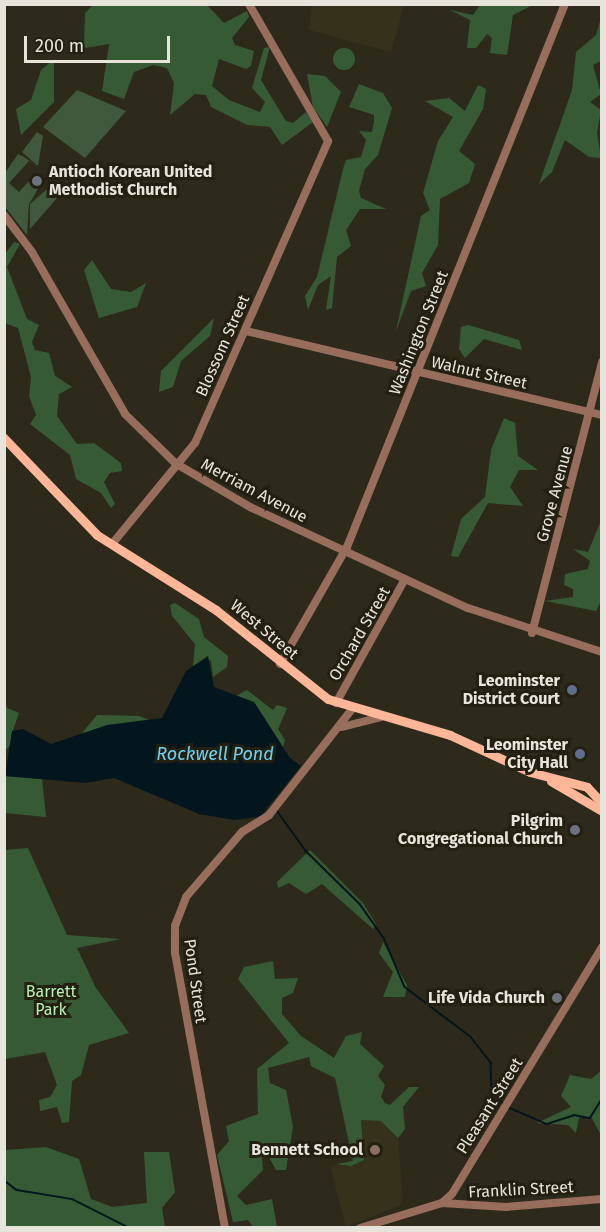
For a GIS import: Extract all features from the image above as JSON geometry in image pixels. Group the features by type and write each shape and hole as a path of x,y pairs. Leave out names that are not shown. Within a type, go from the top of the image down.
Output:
{"main road":[{"name":"West Street","path":"4,438 78,519 112,544 216,610 280,664 336,703 450,735 544,776 602,811"},
{"name":"West Street","path":"544,776 602,793"},
{"path":"591,790 602,803"}],"street":[{"name":"Blossom Street","path":"112,544 179,465 246,332 328,141 249,4"},
{"name":"Washington Street","path":"280,664 345,552 565,4"},
{"name":"Merriam Avenue","path":"4,215 32,252 125,414 179,465 229,497 405,579 532,633 602,652"},
{"name":"Walnut Street","path":"246,332 602,415"},
{"name":"Grove Avenue","path":"532,633 602,362"},
{"name":"Orchard Street","path":"336,703 405,579"},
{"name":"Pond Street","path":"225,1227 175,953 175,926 186,897 237,837 275,807 341,728 352,709"},
{"path":"341,728 381,717"},
{"name":"Pleasant Street","path":"442,1203 504,1109 602,947"},
{"name":"Franklin Street","path":"442,1203 506,1207 602,1199"},
{"path":"360,1227 442,1203"}],"shaded area":[{"path":"311,5 404,5 391,52 309,30"},
{"name":"Bennett School","path":"339,1086 397,1121 403,1204 346,1227 330,1166 353,1161"}],"green space":[{"path":"93,5 207,5 224,23 247,11 249,17 232,38 235,45 254,51 251,66 246,69 219,59 212,86 229,100 260,112 265,102 252,88 264,48 270,47 261,80 286,121 293,123 306,112 313,122 282,145 270,127 247,125 211,107 206,95 195,94 170,115 174,83 167,68 153,65 134,72 124,99 102,91 109,44 85,48 84,43 85,13"},
{"path":"480,5 533,5 513,15 507,55 490,53 492,38 487,34 476,48 467,48 470,20 450,10 473,15"},
{"path":"601,18 601,61 593,65 601,94 590,102 601,110 597,133 601,158 589,157 565,140 552,172 539,184 572,90 576,52 596,35"},
{"path":"344,48 352,51 355,59 352,67 344,70 336,67 333,59 336,51"},
{"path":"54,59 54,102 21,135 16,109 31,100 41,70"},
{"path":"307,74 325,76 341,92 327,127 313,107"},
{"path":"359,84 383,93 392,108 378,155 365,169 359,191 361,198 386,209 360,209 346,230 351,246 337,257 332,308 326,310 331,276 318,285 308,310 305,296 317,277 346,160 361,157 366,140 359,131 372,132 374,115 349,107"},
{"path":"478,85 486,89 483,109 459,151 475,164 469,183 440,199 438,245 422,273 426,286 411,291 396,331 421,216 430,210 423,193 438,141 453,117 425,101 449,98 465,111"},
{"path":"77,90 126,111 85,158 43,127"},
{"path":"37,132 43,136 38,166 22,152"},
{"path":"18,154 27,159 37,167 29,161 9,183 19,192 31,179 39,187 29,204 27,235 5,207 5,173"},
{"path":"53,184 64,190 30,229 30,204"},
{"path":"14,242 20,244 7,267 27,319 39,325 32,342 35,350 49,353 55,376 72,387 59,394 57,416 77,444 94,443 121,463 122,471 110,473 104,482 115,504 111,508 101,493 76,479 70,455 30,424 36,415 29,396 31,377 18,328 5,323 5,254"},
{"path":"92,260 111,289 131,292 146,283 137,307 99,318 84,270"},
{"path":"214,318 210,336 181,361 173,387 159,392 161,371"},
{"path":"468,325 519,340 522,350 484,339 465,358 459,349 461,327"},
{"path":"504,418 515,423 518,456 538,470 519,470 510,487 523,506 488,503 458,557 451,556 461,519 485,497 491,450"},
{"path":"601,521 601,601 596,611 545,601 573,597 573,589 564,585 565,574 588,569 590,561 573,549 588,552"},
{"path":"175,603 199,619 204,637 228,656 227,667 213,677 211,660 193,666 195,644 172,616 170,605"},
{"path":"247,690 273,710 277,705 287,708 278,729 285,740 283,747 254,702 234,697"},
{"path":"4,697 7,708 19,713 11,736 14,741 5,751"},
{"path":"97,715 139,716 152,721 82,733"},
{"path":"4,776 42,779 46,817 5,813"},
{"name":"Barrett Park","path":"28,848 67,935 121,939 77,948 96,988 129,1033 89,1045 81,1075 72,1081 69,1122 62,1123 57,1107 40,1111 39,1100 50,1097 57,1085 45,1052 5,1059 5,850"},
{"path":"310,850 363,903 376,924 373,929 322,884 306,894 289,883 278,888 277,882"},
{"path":"383,942 407,985 405,997 383,997 393,972 379,953"},
{"path":"273,961 275,979 298,978 293,993 282,998 282,1014 301,1036 334,1058 346,1036 362,1032 360,1044 384,1066 378,1076 385,1085 381,1097 385,1103 390,1105 409,1087 419,1087 403,1107 405,1129 398,1138 381,1121 361,1120 364,1160 351,1166 337,1164 353,1161 335,1078 311,1066 309,1057 268,1068 270,1083 286,1090 293,1127 286,1170 276,1170 261,1143 263,1170 237,1196 246,1205 272,1199 277,1227 253,1227 248,1220 233,1222 217,1155 229,1141 226,1126 258,1114 257,1069 289,1043 238,979 244,967"},
{"path":"601,1071 601,1135 591,1117 579,1118 576,1133 568,1125 537,1123 571,1107 561,1096 570,1075 591,1079"},
{"path":"46,1147 79,1159 91,1199 112,1207 147,1203 144,1152 169,1152 175,1192 162,1208 165,1227 5,1227 5,1150"}],"water":[{"name":"Rockwell Pond","path":"208,656 214,687 254,702 290,758 301,766 260,817 234,820 199,814 114,778 86,783 5,776 12,731 23,729 51,744 107,725 162,718 186,671"}],"waterway":[{"path":"276,809 306,851 360,904 384,938 405,987 471,1037 491,1063 492,1090 503,1103"},
{"path":"510,1108 547,1124 574,1115 590,1118 602,1099"},
{"path":"4,1180 17,1190 72,1199 130,1228"}],"place":[{"name":"Antioch Korean United Methodist Church","path":"37,181"},
{"name":"Leominster District Court","path":"572,690"},
{"name":"Leominster City Hall","path":"580,754"},
{"name":"Pilgrim Congregational Church","path":"575,830"},
{"name":"Life Vida Church","path":"557,998"},
{"name":"Bennett School","path":"375,1150"}]}
